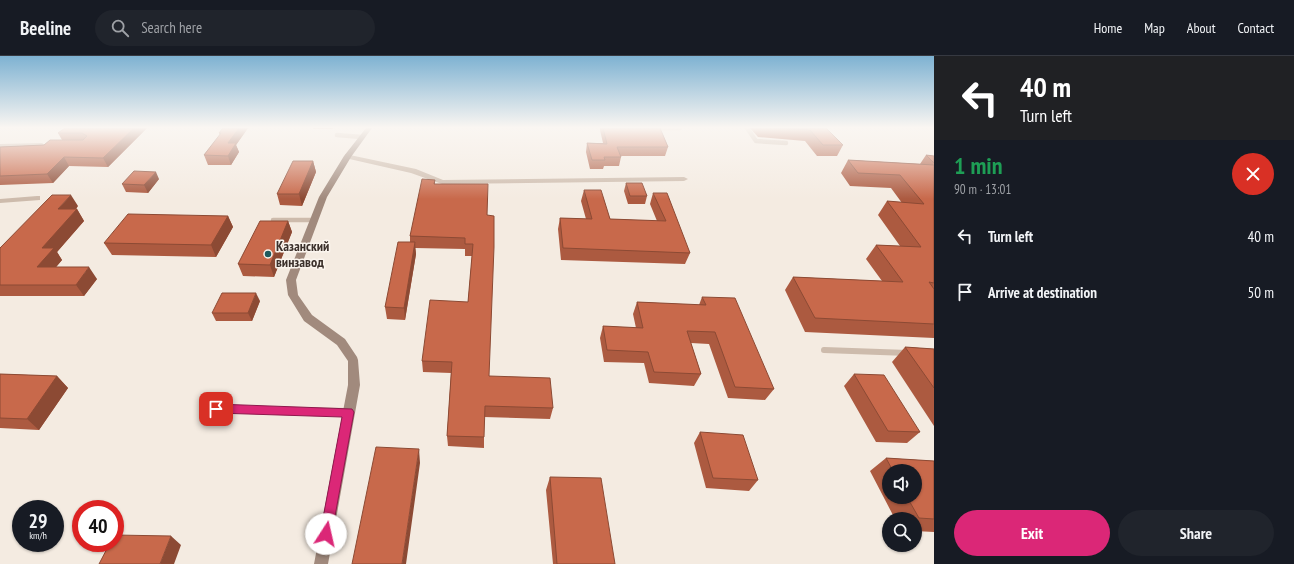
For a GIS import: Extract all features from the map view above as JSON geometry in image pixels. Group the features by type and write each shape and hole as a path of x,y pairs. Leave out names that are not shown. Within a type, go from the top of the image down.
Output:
{"street":[{"path":"321,564 354,385 353,360 341,342 308,318 293,296 291,280 324,197 351,152"},
{"path":"348,156 413,171 442,182 684,179"},
{"path":"0,201 37,198"}],"lane":[{"path":"273,220 314,220"},
{"path":"824,350 918,353"},
{"path":"216,409 348,412"}],"building":[{"path":"0,152 110,152 103,158 64,157 47,174 0,176"},
{"path":"207,152 231,152 228,156 204,155"},
{"path":"590,152 619,152 621,157 604,157 605,160 592,160"},
{"path":"926,155 934,156 934,163"},
{"path":"848,160 934,165 934,283 929,282 934,289 934,324 815,318 793,277 903,282 876,245 921,247 887,201 924,204 900,175 858,173"},
{"path":"293,161 313,161 299,194 277,194"},
{"path":"134,171 156,172 144,185 122,184"},
{"path":"422,179 435,180 434,184 488,184 487,215 494,216 489,376 550,378 553,408 485,406 484,437 447,436 452,362 422,361 430,300 468,302 473,244 465,244 465,238 410,236"},
{"path":"626,183 642,183 647,196 630,196"},
{"path":"584,190 601,190 610,219 666,221 653,193 667,193 690,253 563,248 560,218 592,219"},
{"path":"52,195 71,195 58,209 77,209 42,248 54,248 37,267 89,267 76,285 0,285 0,248"},
{"path":"128,214 228,216 211,245 104,243"},
{"path":"260,221 288,221 270,265 238,264"},
{"path":"398,242 415,242 404,308 385,307"},
{"path":"222,293 256,293 248,313 212,313"},
{"path":"702,297 735,298 774,389 735,387 715,332 687,331 701,374 654,372 648,352 607,350 603,326 643,328 637,302 706,305"},
{"path":"905,347 934,349 934,388"},
{"path":"0,374 57,376 27,419 0,418"},
{"path":"854,374 884,375 920,432 888,431"},
{"path":"700,432 743,435 758,480 713,478"},
{"path":"376,447 419,449 402,564 352,564"},
{"path":"886,458 934,461 934,519 922,518 922,512 916,512 911,504 922,504 922,464 889,464"},
{"path":"550,477 601,478 615,564 557,564"},
{"path":"124,535 171,536 160,564 99,564 105,552 124,552"}],"place":[{"name":"Казанский винзавод","path":"268,254"}],"route":[{"path":"216,409 348,412 326,534"}]}
